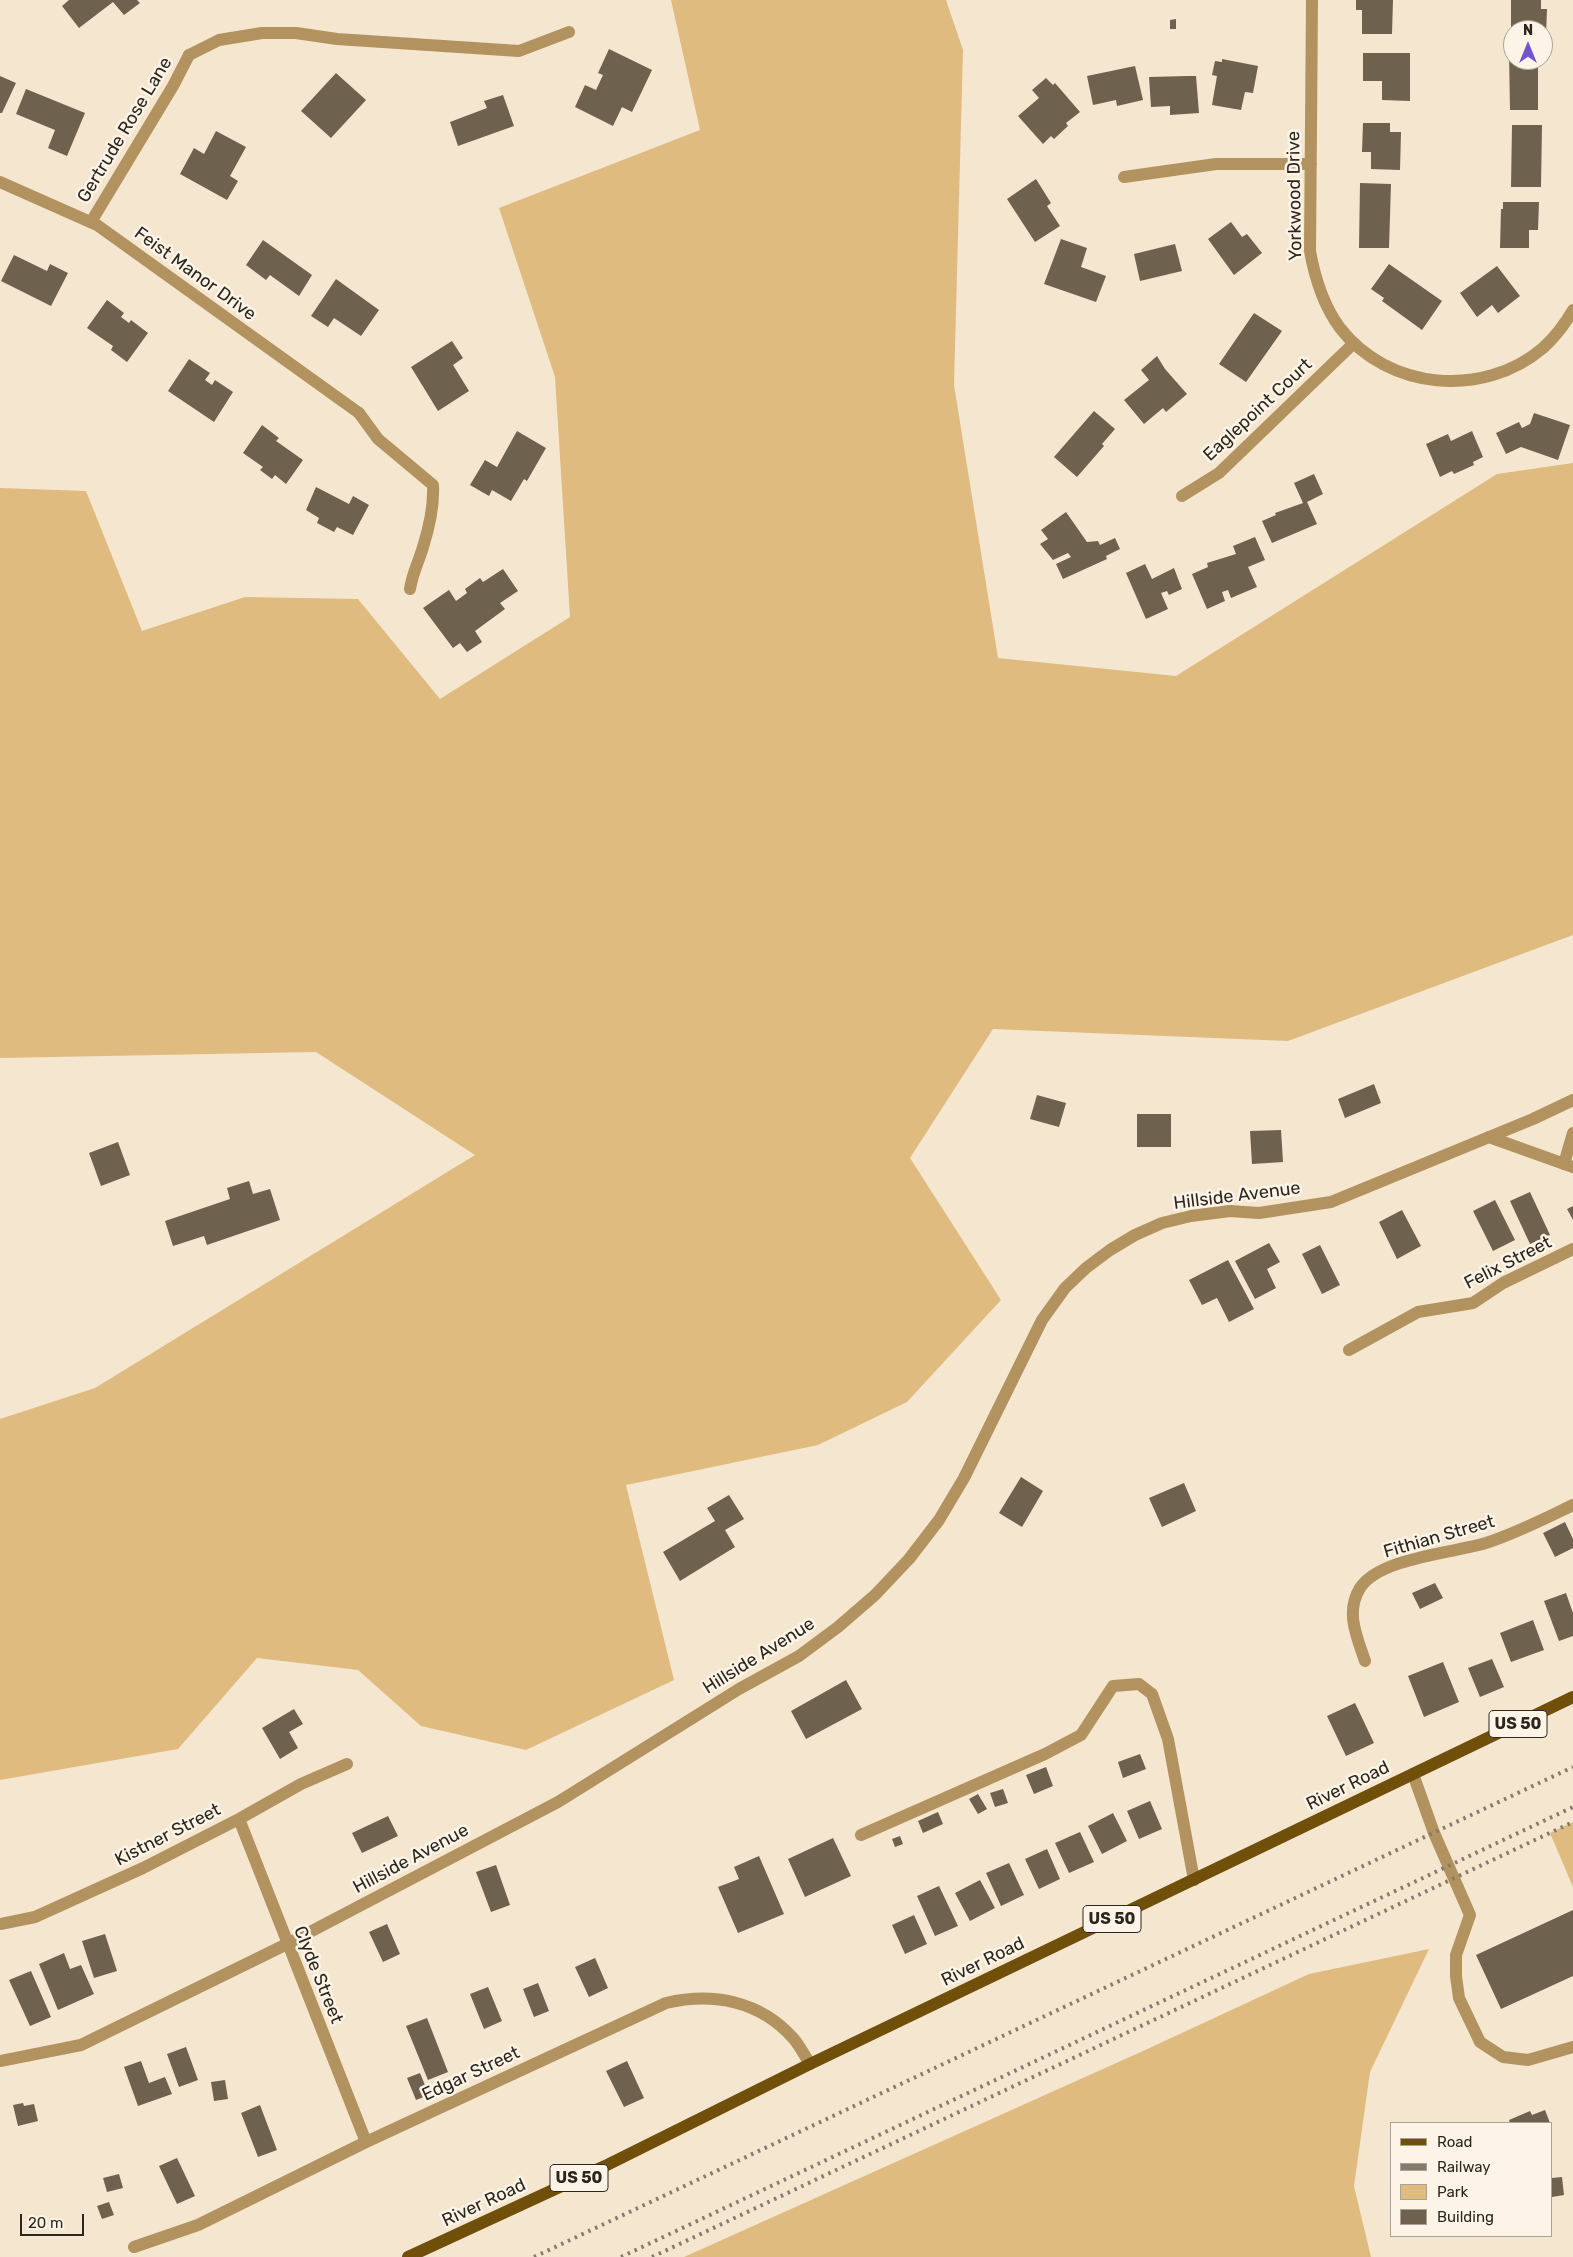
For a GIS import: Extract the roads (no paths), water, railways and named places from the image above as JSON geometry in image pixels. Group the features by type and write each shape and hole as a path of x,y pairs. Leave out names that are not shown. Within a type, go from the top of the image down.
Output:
{"main road":[{"name":"River Road","path":"408,2257 605,2166 810,2064 1573,1697"}],"street":[{"name":"Yorkwood Drive","path":"1312,0 1310,251 1323,301 1340,328 1354,343 1377,361 1403,374 1442,382 1471,380 1500,373 1518,365 1537,352 1563,326 1573,310"},
{"name":"Gertrude Rose Lane","path":"90,222 173,86 189,55 219,40 262,33 296,33 337,39 519,51 569,32"},
{"path":"1124,177 1216,164 1311,164"},
{"name":"Feist Manor Drive","path":"0,182 90,222 105,231 359,413 378,439 433,485 434,496 424,547 412,576 410,588"},
{"name":"Eaglepoint Court","path":"1182,496 1219,473 1354,343"},
{"name":"Hillside Avenue","path":"0,2061 81,2045 287,1944 558,1802 738,1689 799,1656 838,1627 875,1595 909,1559 939,1520 964,1478 1042,1320 1065,1288 1086,1268 1110,1250 1135,1235 1162,1224 1191,1216 1230,1212 1259,1213 1331,1202 1573,1100"},
{"path":"1489,1137 1569,1166 1573,1133"},
{"name":"Felix Street","path":"1349,1350 1418,1312 1473,1303 1503,1283 1573,1249"},
{"name":"Fithian Street","path":"1365,1661 1352,1620 1353,1604 1360,1588 1372,1576 1387,1568 1484,1544 1510,1535 1573,1505"},
{"path":"861,1835 1045,1754 1082,1734 1113,1686 1139,1684 1152,1694 1168,1740 1194,1880"},
{"name":"Kistner Street","path":"0,1924 35,1917 143,1868 239,1819 301,1784 347,1764"},
{"path":"1414,1774 1434,1833 1470,1915 1456,1955 1456,1976 1459,1998 1480,2042 1504,2057 1528,2060 1573,2047"},
{"name":"Clyde Street","path":"239,1819 366,2142"},
{"name":"Edgar Street","path":"134,2247 198,2225 366,2142 666,2003 685,1998 725,1999 763,2013 780,2025 794,2039 810,2064"}],"railway":[{"path":"534,2257 1573,1767"},
{"path":"621,2257 1573,1807"},
{"path":"652,2257 1573,1822"}]}
